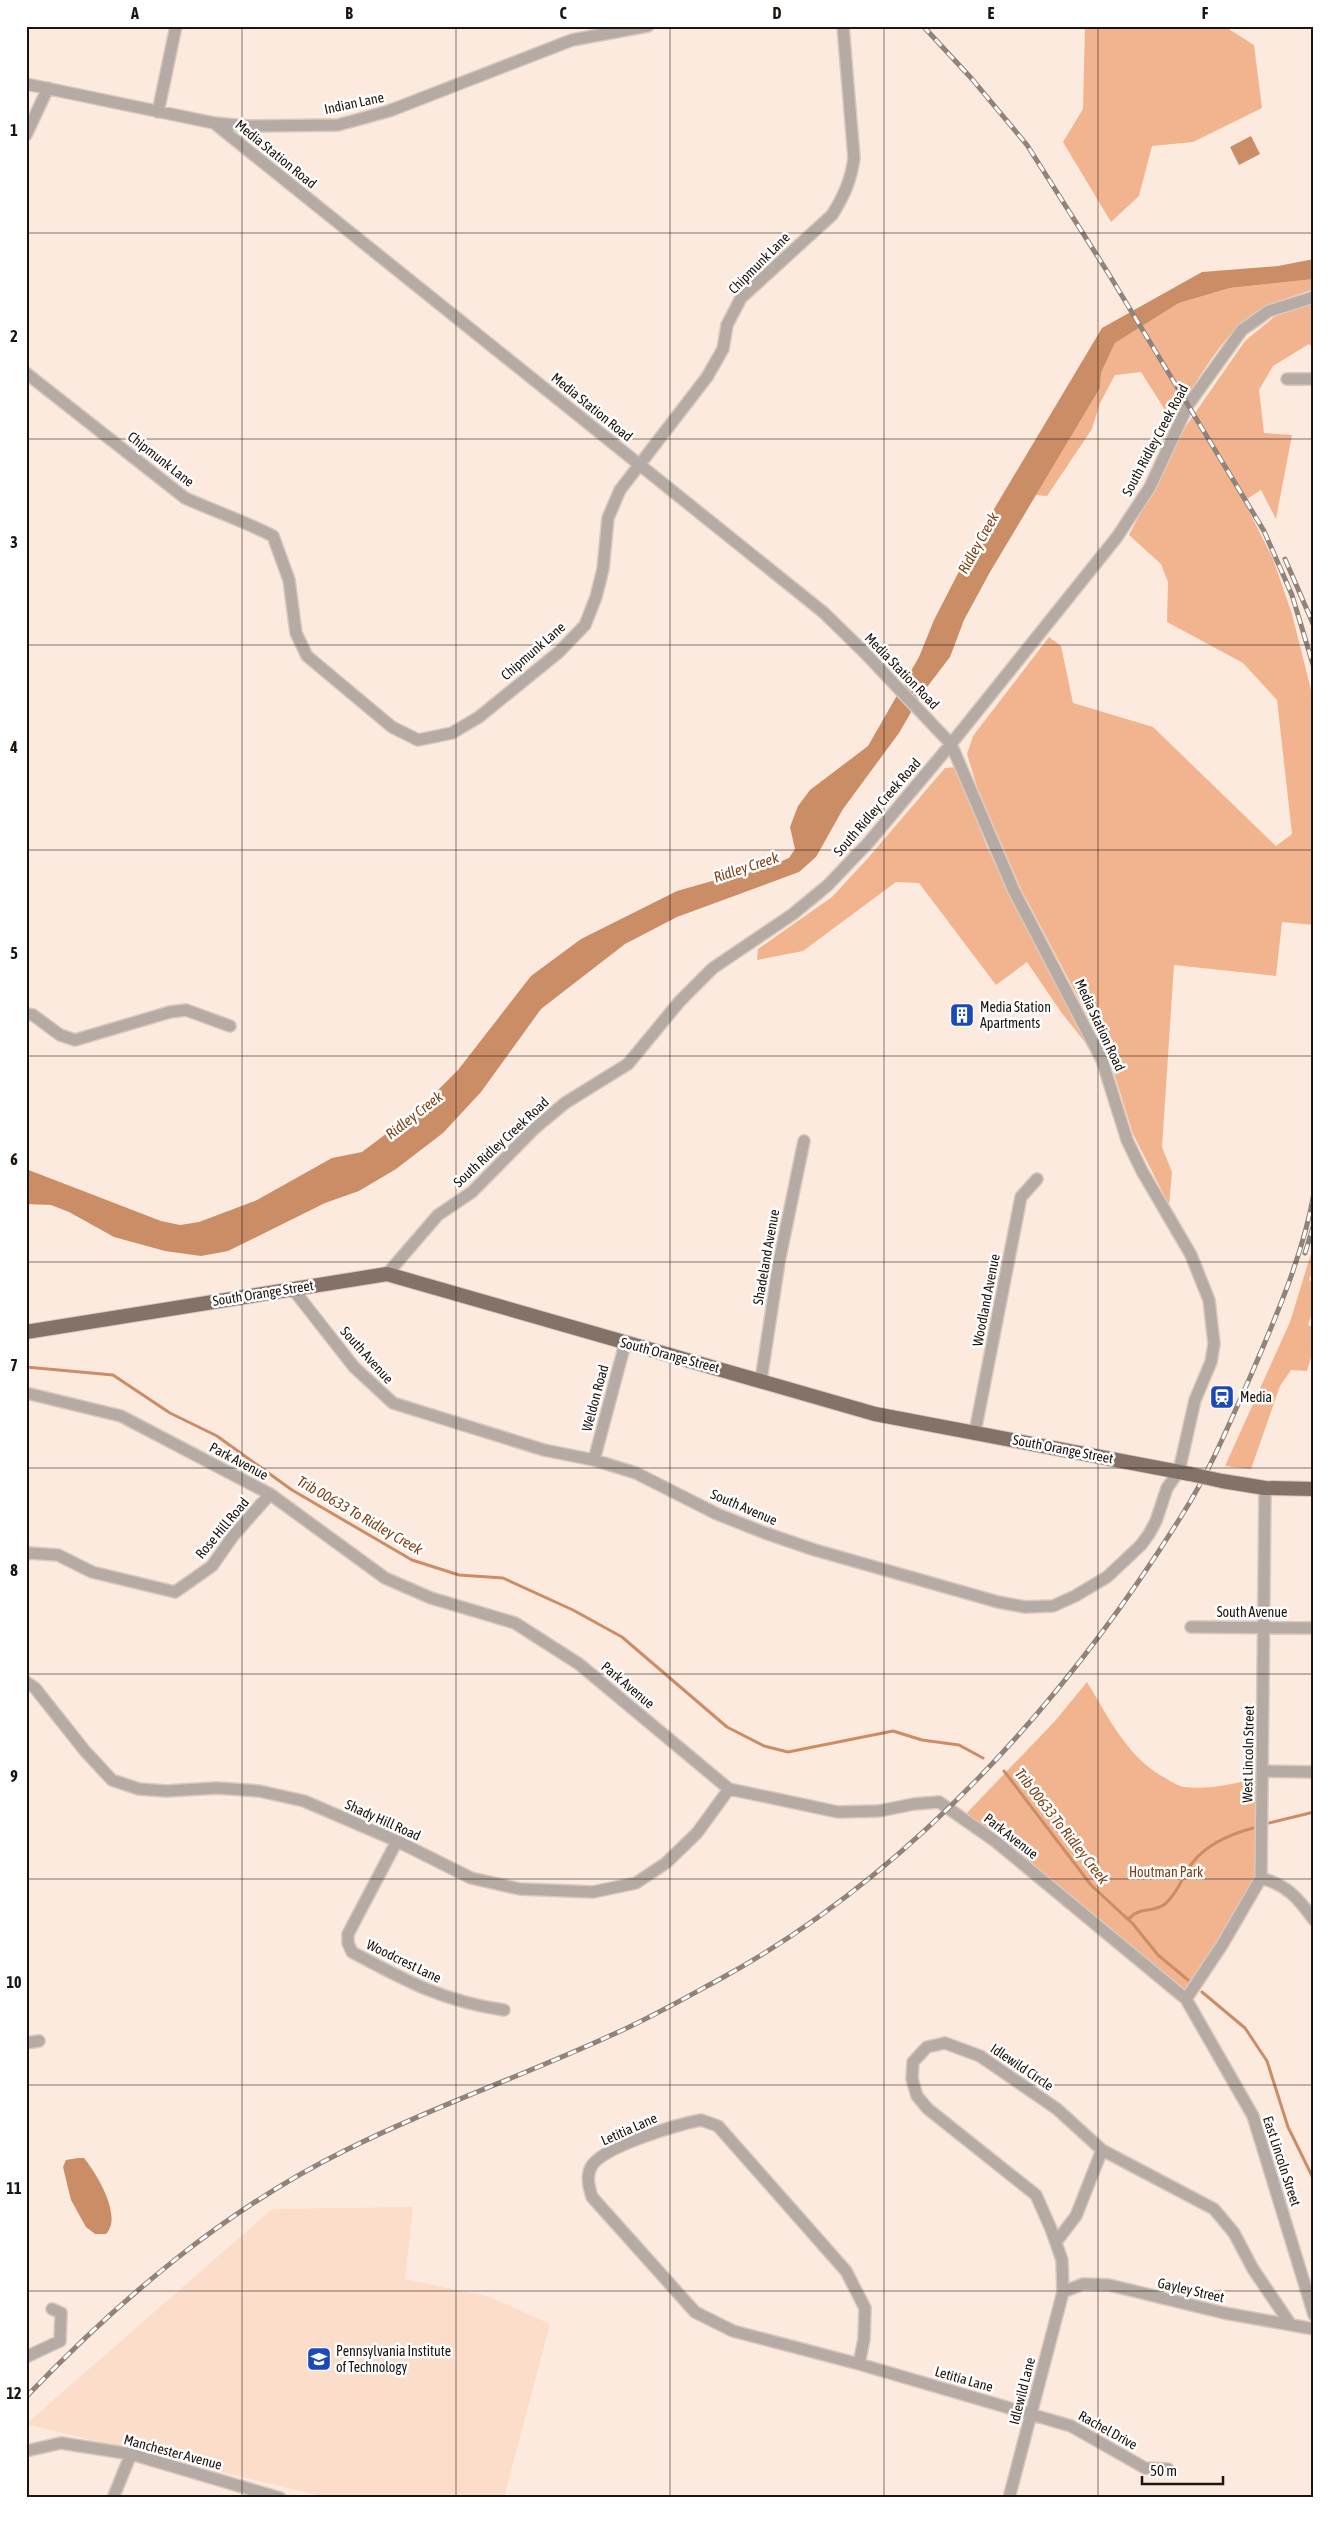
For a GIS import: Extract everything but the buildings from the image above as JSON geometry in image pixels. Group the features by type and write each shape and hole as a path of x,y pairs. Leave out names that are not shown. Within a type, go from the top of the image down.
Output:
{"main road":[{"name":"South Orange Street","path":"26,1332 387,1274 875,1414 1222,1481 1265,1488 1314,1489"}],"street":[{"path":"158,112 176,26"},
{"name":"Indian Lane","path":"26,84 214,123 248,126 338,124 389,111 572,40 648,26"},
{"name":"Chipmunk Lane","path":"26,373 185,498 216,512 245,521 273,536 289,580 296,633 307,656 392,727 418,740 452,733 479,717 559,652 586,624 596,597 603,569 608,518 620,490 707,377 723,349 727,325 741,298 832,215 842,200 852,173 854,158 843,26"},
{"path":"26,135 48,88"},
{"name":"Media Station Road","path":"214,123 823,612 951,744 1014,891 1102,1060 1127,1140 1142,1171 1191,1255 1207,1293 1213,1323 1214,1344 1211,1362 1195,1400 1185,1473"},
{"name":"South Ridley Creek Road","path":"387,1274 438,1216 472,1192 535,1128 565,1103 628,1064 680,1002 713,968 793,914 828,885 869,842 1118,538 1150,486 1188,405 1242,330 1269,311 1314,297"},
{"path":"1287,379 1314,379"},
{"path":"26,1014 33,1015 60,1036 75,1040 170,1012 186,1010 230,1026"},
{"name":"Shadeland Avenue","path":"761,1380 779,1262 804,1141"},
{"name":"Woodland Avenue","path":"975,1432 1022,1197 1036,1179"},
{"name":"South Avenue","path":"292,1288 354,1367 393,1403 410,1410 544,1450 594,1460 636,1473 717,1514 815,1550 998,1602 1025,1607 1053,1606 1075,1596 1107,1577 1137,1549 1149,1534 1156,1521 1167,1488 1185,1473"},
{"name":"Weldon Road","path":"594,1460 626,1344"},
{"name":"Park Avenue","path":"26,1393 121,1416 270,1494 385,1578 431,1598 515,1623 579,1664 729,1789 838,1812 879,1811 914,1804 939,1802 995,1841 1186,1999"},
{"name":"West Lincoln Street","path":"1186,1999 1222,1945 1261,1878 1265,1488"},
{"name":"Rose Hill Road","path":"26,1555 29,1553 58,1555 92,1572 175,1592 212,1566 233,1536 270,1494"},
{"name":"South Avenue","path":"1191,1627 1314,1628"},
{"name":"Shady Hill Road","path":"26,1682 35,1688 85,1751 112,1780 139,1789 166,1791 217,1788 259,1791 304,1801 397,1842 471,1878 520,1889 593,1892 636,1883 666,1863 697,1833 729,1789"},
{"path":"1263,1771 1314,1772"},
{"name":"Woodcrest Lane","path":"397,1842 348,1934 348,1943 352,1952 423,1989 470,2005 504,2010"},
{"path":"1261,1878 1277,1882 1299,1898 1314,1920"},
{"name":"East Lincoln Street","path":"1186,1999 1252,2116 1314,2315"},
{"path":"26,2043 39,2041"},
{"name":"Idlewild Circle","path":"1063,2292 1062,2260 1036,2195 928,2109 917,2096 912,2079 913,2062 926,2047 945,2043 980,2056 1057,2109 1102,2150 1214,2209 1234,2233 1252,2269 1290,2324"},
{"name":"Letitia Lane","path":"859,2364 864,2339 865,2308 846,2271 718,2126 701,2120 677,2124 604,2154 591,2166 588,2182 592,2197 695,2312 733,2331 859,2364 1032,2415"},
{"path":"1056,2242 1076,2216 1102,2150"},
{"name":"Gayley Street","path":"1063,2292 1083,2284 1108,2285 1224,2313 1314,2329"},
{"name":"Idlewild Lane","path":"1009,2498 1063,2292"},
{"path":"26,2358 60,2342 61,2313 52,2309"},
{"name":"Rachel Drive","path":"1032,2415 1081,2430 1145,2468 1168,2469"},
{"name":"Manchester Avenue","path":"26,2451 60,2443 131,2454 280,2498"},
{"path":"113,2498 131,2454"}],"shaded area":[{"name":"Pennsylvania Institute of Technology","path":"413,2207 405,2279 490,2297 550,2324 504,2498 329,2498 26,2424 272,2209"}],"green space":[{"path":"1085,26 1224,26 1254,45 1262,108 1193,142 1152,146 1139,196 1111,222 1063,142 1083,109"},
{"path":"1314,279 1314,289 1268,306 1253,314 1231,334 1208,363 1172,421 1141,372 1115,375 1100,403 1092,429 1047,496 1036,495 1100,388 1101,373 1115,343 1179,303 1230,288"},
{"path":"1314,301 1314,349 1309,344 1273,366 1259,390 1264,433 1292,435 1276,519 1261,490 1244,501 1273,559 1292,614 1313,698 1314,925 1282,922 1276,976 1174,965 1162,1147 1172,1172 1169,1205 1133,1134 1108,1054 1021,889 977,787 967,754 973,736 1049,637 1061,646 1073,703 1153,727 1276,846 1292,834 1277,700 1243,663 1167,622 1168,582 1161,564 1129,535 1186,426 1245,341 1274,317"},
{"path":"956,767 987,847 1091,1050 1061,1012 1027,962 996,985 919,883 896,882 803,951 757,960 758,949 832,897 945,768"},
{"path":"1314,1244 1314,1268 1309,1280 1314,1282 1314,1308 1308,1325 1314,1328 1314,1348 1307,1371 1291,1370 1280,1386 1251,1469 1225,1466 1290,1322"},
{"name":"Houtman Park","path":"1087,1682 1130,1749 1153,1771 1173,1783 1184,1787 1202,1788 1257,1778 1261,1878 1186,1999 962,1818 1055,1721"}],"water":[{"path":"1251,136 1260,154 1239,165 1230,147"},
{"name":"Ridley Creek","path":"1314,259 1314,279 1230,288 1179,303 1115,343 1101,373 1100,388 990,572 964,620 950,657 921,695 899,733 843,809 816,857 799,872 677,917 625,944 541,1009 481,1092 443,1133 396,1169 359,1191 325,1203 228,1251 201,1256 165,1251 114,1237 69,1212 51,1205 26,1204 26,1169 161,1221 180,1225 199,1222 257,1200 332,1158 362,1152 419,1109 458,1070 531,976 581,939 677,891 719,879 734,878 789,858 795,849 790,827 798,806 810,790 868,746 919,657 934,620 972,546 1102,328 1202,272 1278,266"},
{"path":"84,2158 95,2174 106,2196 112,2217 106,2234 95,2234 86,2227 71,2200 63,2167 66,2160"}],"waterway":[{"name":"Trib 00633 To Ridley Creek","path":"26,1367 113,1375 170,1413 217,1436 292,1490 412,1560 459,1575 503,1578 573,1610 622,1637 727,1727 764,1746 788,1752 893,1731 922,1740 959,1745 983,1758"},
{"name":"Trib 00633 To Ridley Creek","path":"1004,1771 1091,1885 1133,1924 1158,1955 1188,1980"},
{"path":"1269,1823 1314,1812"},
{"path":"1126,1918 1130,1918 1138,1912 1161,1907 1174,1894 1199,1855 1213,1844 1228,1836 1253,1828"},
{"name":"Trib 00633 To Ridley Creek","path":"1202,1992 1245,2028 1267,2061 1288,2127 1314,2180"}],"railway":[{"path":"923,26 972,79 1027,145 1110,276 1264,531 1292,595 1314,668"},
{"path":"1285,559 1314,626"},
{"path":"26,2397 61,2361 136,2292 175,2260 256,2201 299,2175 377,2135 614,2034 654,2015 720,1979 790,1936 857,1888 920,1835 980,1777 1036,1715 1088,1650 1137,1583 1182,1515 1202,1481 1219,1446 1270,1331 1296,1263 1314,1193"},
{"path":"1305,1253 1314,1224"}],"place":[{"name":"Media Station Apartments","path":"962,1015"},
{"name":"Media","path":"1222,1397"},
{"name":"Pennsylvania Institute of Technology","path":"319,2359"}]}
